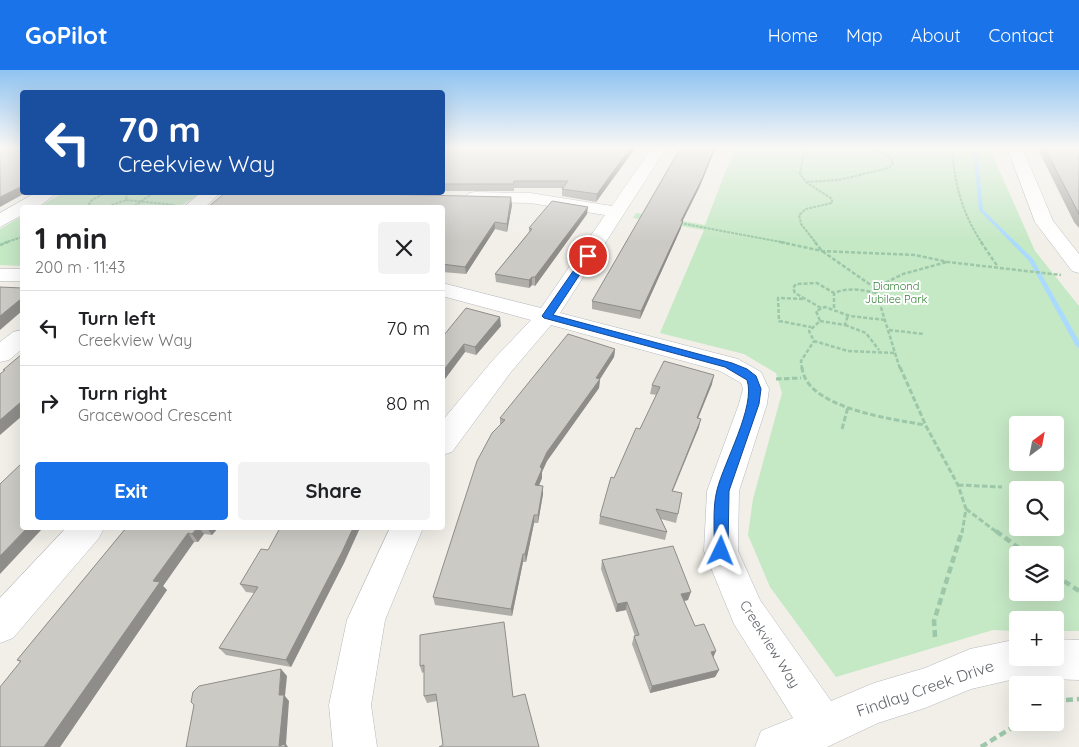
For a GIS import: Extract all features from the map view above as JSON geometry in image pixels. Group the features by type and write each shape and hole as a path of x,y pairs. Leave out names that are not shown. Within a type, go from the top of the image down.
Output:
{"street":[{"path":"445,438 502,366 547,316 618,212 636,179"},
{"path":"1027,179 1044,222 1072,271"},
{"path":"28,205 45,195"},
{"path":"195,205 209,195"},
{"path":"462,197 530,198 618,212"},
{"path":"0,221 20,210"},
{"path":"0,275 20,275"},
{"name":"Creekview Way","path":"445,290 729,365 743,371 752,378 756,389 753,404 723,491 721,551 747,612 823,726"},
{"path":"0,354 20,339"},
{"path":"0,625 85,530"},
{"path":"355,747 350,705 366,620 405,530"},
{"name":"Findlay Creek Drive","path":"777,747 874,704 925,688 970,669 1019,658 1079,660"}],"path":[{"path":"803,179 832,199 832,203 806,209 800,215 801,224 822,251 875,288 903,377 926,426 958,485 966,509 965,522 934,621 935,637"},
{"path":"806,182 845,179"},
{"path":"956,179 963,208 970,224 998,268"},
{"path":"88,205 92,200 101,195"},
{"path":"126,200 127,195"},
{"path":"135,205 150,195"},
{"path":"112,205 126,200 171,205"},
{"path":"673,222 728,230 822,251 916,255 948,262 1017,270 1072,271"},
{"path":"0,245 20,238"},
{"path":"875,288 903,274 948,262"},
{"path":"834,294 821,284 800,282 793,288 795,293 821,308 834,308 848,315 886,320"},
{"path":"834,294 850,289 877,293"},
{"path":"834,294 834,308"},
{"path":"804,299 778,298 780,321 811,327"},
{"path":"820,321 816,311 821,308"},
{"path":"845,325 848,315"},
{"path":"879,350 873,336 866,331 845,325 820,321 811,327 809,331 814,341 840,349 860,352 879,350 896,353"},
{"path":"889,330 924,334"},
{"path":"814,341 802,353 798,370 801,378 811,388 835,404 926,426"},
{"path":"842,429 848,407"},
{"path":"958,485 1002,487"},
{"path":"966,509 1016,546"},
{"path":"1064,581 1079,591"},
{"path":"1064,699 1079,699"},
{"path":"981,747 1009,730"}],"green space":[{"name":"Diamond Jubilee Park","path":"723,179 1003,179 1035,251 1079,306 1079,631 1064,631 1064,611 1009,611 1009,631 993,630 836,677 770,587 748,535 753,499 782,393 776,373 744,354 660,333 704,230 633,218 636,213 705,225"},
{"path":"60,195 197,195 182,205 42,205"},
{"path":"20,217 20,266 0,265 0,229"}],"building":[{"path":"0,179 20,179 20,187 0,197"},
{"path":"445,179 608,179 597,194 562,189 568,181 514,181 514,184 445,184"},
{"path":"663,179 702,179 641,311 592,301"},
{"path":"1061,179 1079,179 1079,214"},
{"path":"222,195 511,197 507,224 495,222 465,267 445,264 445,205 211,205"},
{"path":"552,201 588,207 535,277 529,280 495,274 532,229 529,228"},
{"path":"0,287 20,288 20,300 0,316"},
{"path":"466,308 500,317 475,347 464,344 445,368 445,334"},
{"path":"568,334 615,349 596,378 600,379 547,452 540,467 542,469 535,485 543,486 538,515 534,515 511,609 433,597 477,461 492,433 505,420 500,418"},
{"path":"20,356 20,403 0,420 0,374 5,370 3,370"},
{"path":"664,361 714,375 697,418 701,419 672,491 682,493 678,514 656,509 667,532 600,516 611,477 614,478 636,428 640,429 660,387 652,385"},
{"path":"20,465 20,530 25,530 0,556 0,484"},
{"path":"124,530 195,530 192,534 188,533 153,581 160,582 44,747 0,747 0,687 21,661 17,660"},
{"path":"279,530 352,530 286,660 219,648 258,587 240,584 261,549 268,550"},
{"path":"673,546 691,592 681,594 695,626 704,624 716,651 711,652 719,670 652,686 634,636 639,635 627,602 617,604 602,560"},
{"path":"504,622 513,697 525,694 539,747 439,747 443,745 436,694 424,696 424,665 420,666 420,635"},
{"path":"281,669 279,695 284,695 279,746 285,744 285,747 186,747 194,705 191,702 193,692 199,686"}],"waterway":[{"path":"978,179 981,210 1031,260 1079,346"}],"route":[{"path":"588,256 547,316 729,365 743,371 752,378 756,389 753,404 723,491 721,551"}]}
